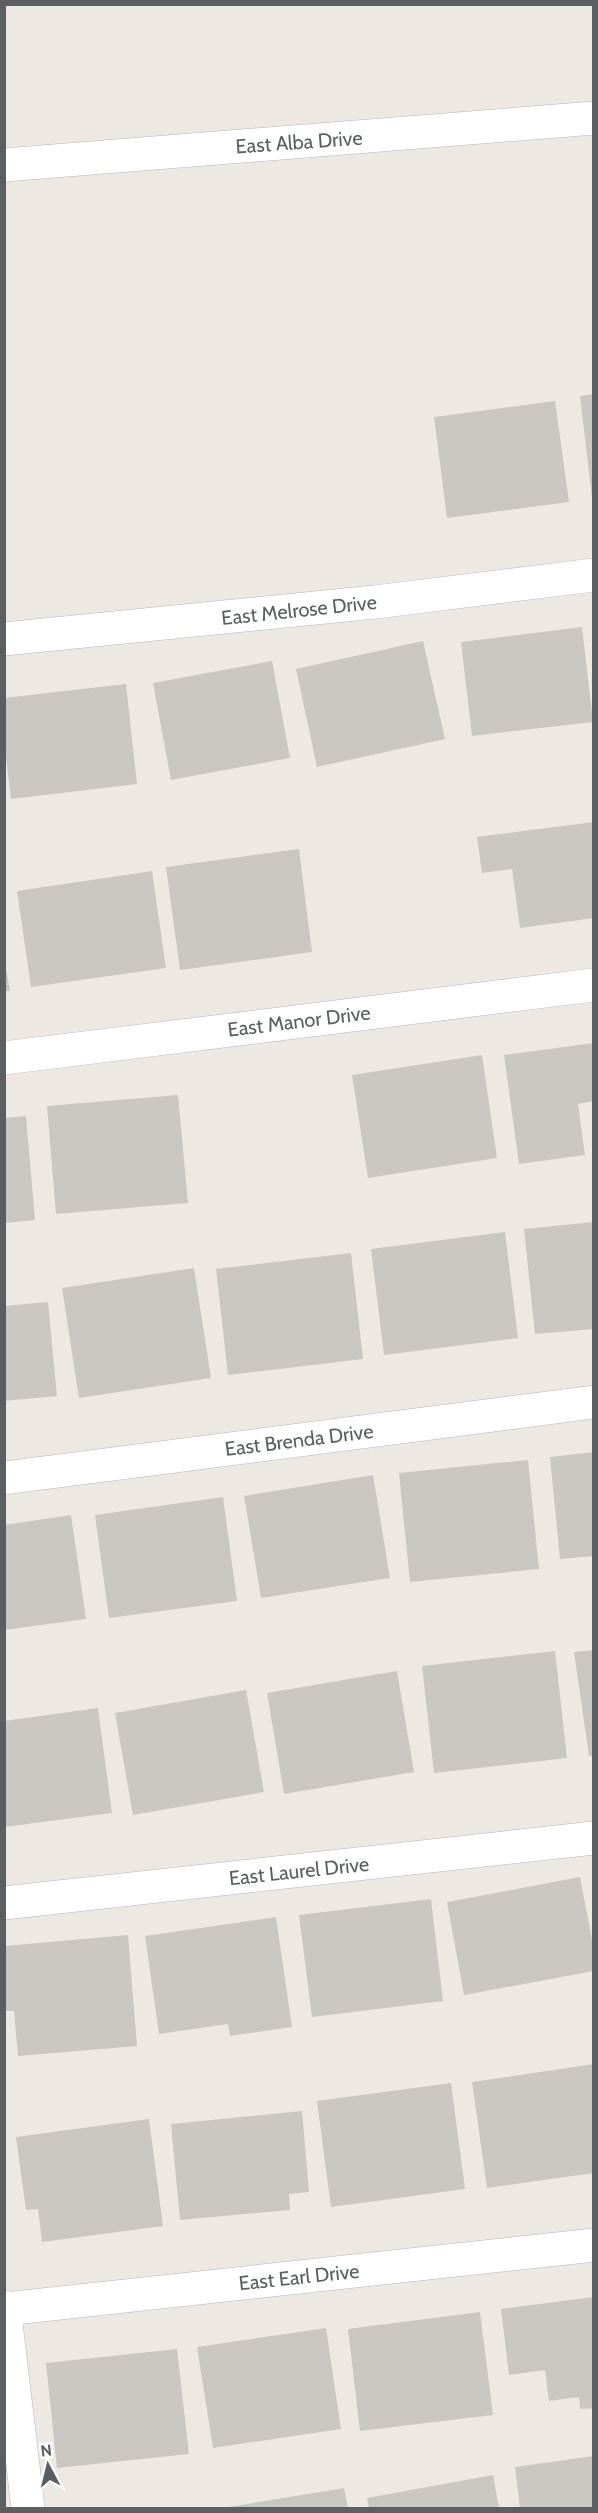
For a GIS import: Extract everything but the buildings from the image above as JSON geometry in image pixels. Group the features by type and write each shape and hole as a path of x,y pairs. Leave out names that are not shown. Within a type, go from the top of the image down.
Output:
{"street":[{"name":"East Alba Drive","path":"4,165 594,118"},
{"name":"East Melrose Drive","path":"4,639 375,602 594,575"},
{"name":"East Manor Drive","path":"4,1058 594,985"},
{"name":"East Brenda Drive","path":"4,1478 594,1402"},
{"name":"East Laurel Drive","path":"4,1903 594,1838"},
{"name":"East Earl Drive","path":"5,2308 594,2245"},
{"path":"5,2308 28,2508"}]}
